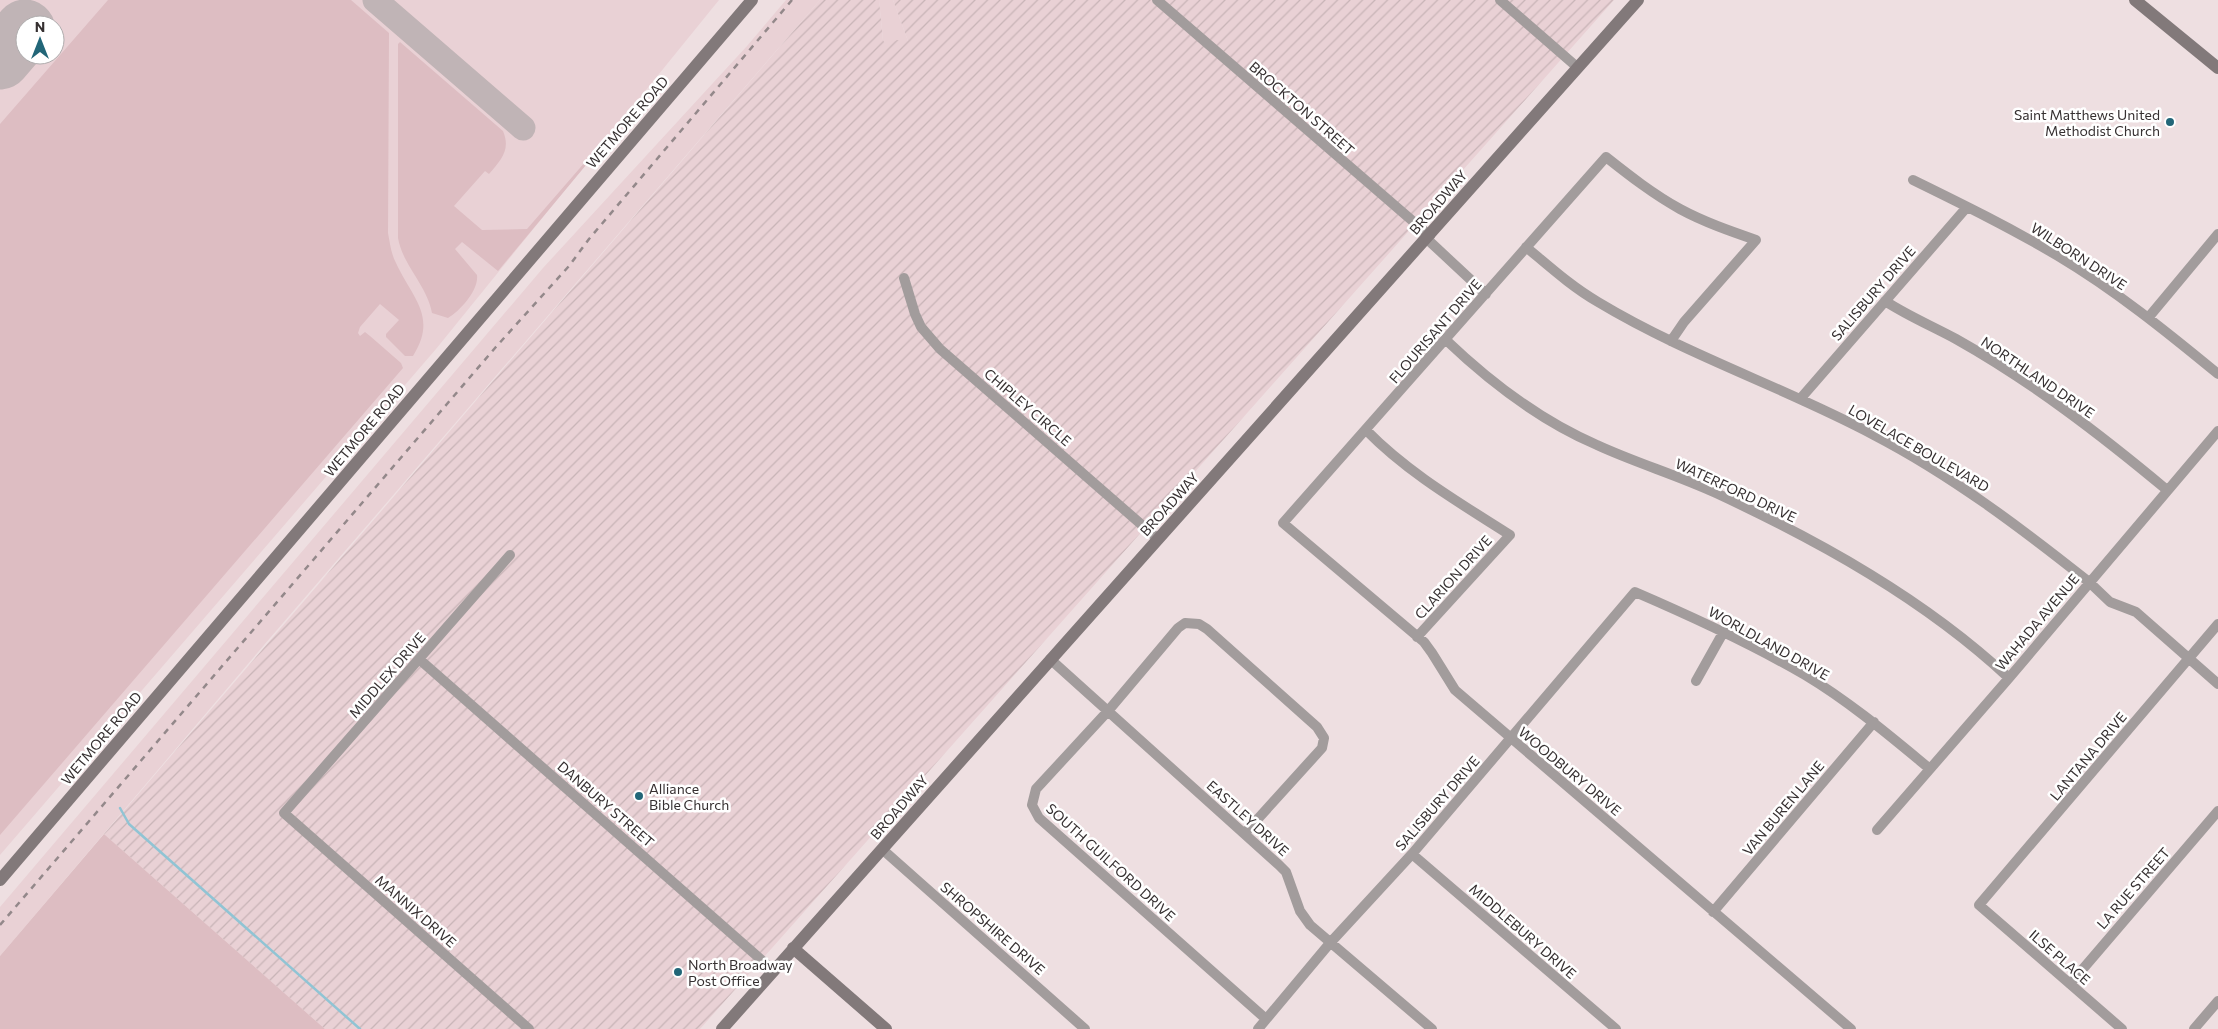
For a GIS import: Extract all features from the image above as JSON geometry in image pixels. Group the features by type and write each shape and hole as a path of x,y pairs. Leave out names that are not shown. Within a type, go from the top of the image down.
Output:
{"main road":[{"name":"WETMORE ROAD","path":"0,880 752,0"},
{"name":"BROADWAY","path":"722,1029 1638,0"},
{"path":"2135,0 2218,68"},
{"path":"793,948 886,1029"}],"street":[{"name":"BROCKTON STREET","path":"1158,0 1428,237 1486,294"},
{"path":"1500,0 1578,67"},
{"name":"FLOURISANT DRIVE","path":"1283,523 1606,157 1647,189 1680,209 1714,225 1756,240 1684,322 1670,341"},
{"name":"WILBORN DRIVE","path":"1913,180 2059,257 2164,329 2218,374"},
{"name":"SALISBURY DRIVE","path":"1800,398 1967,207"},
{"path":"2148,318 2218,234"},
{"name":"LOVELACE BOULEVARD","path":"1526,247 1573,286 1598,302 1670,341 1800,398 1875,435 1980,498 2089,582 2103,597 2110,602 2136,612 2218,684"},
{"name":"CHIPLEY CIRCLE","path":"904,278 921,327 940,349 1158,539"},
{"name":"NORTHLAND DRIVE","path":"1885,301 1910,317 1955,338 2062,408 2166,490"},
{"name":"WATERFORD DRIVE","path":"1446,340 1493,381 1539,415 1596,445 1715,493 1831,551 1895,590 1988,659 2009,678"},
{"name":"CLARION DRIVE","path":"1366,430 1431,485 1510,535 1418,637"},
{"name":"WAHADA AVENUE","path":"1876,830 2009,678 2166,490 2218,431"},
{"name":"WOODBURY DRIVE","path":"1283,523 1418,637 1432,652 1455,690 1851,1029"},
{"name":"MIDDLEX DRIVE","path":"284,813 510,555"},
{"name":"SALISBURY DRIVE","path":"1258,1029 1330,943 1412,854 1635,592"},
{"name":"WORLDLAND DRIVE","path":"1635,592 1724,631 1807,676 1874,722 1930,769"},
{"path":"1108,711 1178,628 1185,623 1192,622 1207,629 1317,727 1324,738 1322,748 1245,833"},
{"name":"LANTANA DRIVE","path":"1979,905 2218,624"},
{"path":"1696,681 1724,631"},
{"name":"DANBURY STREET","path":"419,659 774,971"},
{"name":"EASTLEY DRIVE","path":"1050,659 1286,872 1300,911 1310,925 1432,1029"},
{"name":"SOUTH GUILFORD DRIVE","path":"1108,711 1036,790 1032,803 1034,812 1266,1019"},
{"name":"VAN BUREN LANE","path":"1713,912 1874,722"},
{"name":"LA RUE STREET","path":"2070,984 2218,810"},
{"name":"MANNIX DRIVE","path":"284,813 529,1029"},
{"name":"SHROPSHIRE DRIVE","path":"882,849 1085,1029"},
{"name":"MIDDLEBURY DRIVE","path":"1412,854 1616,1029"},
{"name":"ILSE PLACE","path":"1979,905 2122,1029"},
{"path":"2194,1029 2218,1001"}],"shaded area":[{"path":"0,0 719,0 436,349 0,855"},
{"path":"108,0 351,0 389,33 388,233 394,260 420,308 423,318 423,330 420,342 413,356 405,356 386,337 386,334 399,320 380,304 360,327 358,333 360,336 365,332 401,363 403,368 0,835 0,124 51,65 65,65 65,49"},
{"path":"786,0 820,0 264,645 0,956 0,907 543,268 747,46"},
{"path":"820,0 879,0 883,40 886,45 897,40 908,41 893,0 1614,0 700,1029 325,1029 104,834"},
{"path":"879,0 893,0 908,41 886,46 883,40"},
{"path":"400,42 503,131 506,144 501,159 489,174 485,171 454,206 482,230 527,229 599,146 601,147 498,271 462,242 455,249 477,275 477,281 468,300 448,318 432,313 425,293 405,258 398,238 398,44"},
{"path":"104,834 325,1029 0,1029 0,956"}],"waterway":[{"path":"120,808 129,824 360,1029"}],"taxiway":[{"path":"375,0 523,128"}],"runway":[{"path":"0,59 15,42"}],"railway":[{"path":"0,925 495,348 569,266 589,239 792,0"}],"place":[{"name":"Saint Matthews United Methodist Church","path":"2170,122"},
{"name":"Alliance Bible Church","path":"639,796"},
{"name":"North Broadway Post Office","path":"678,972"}]}
